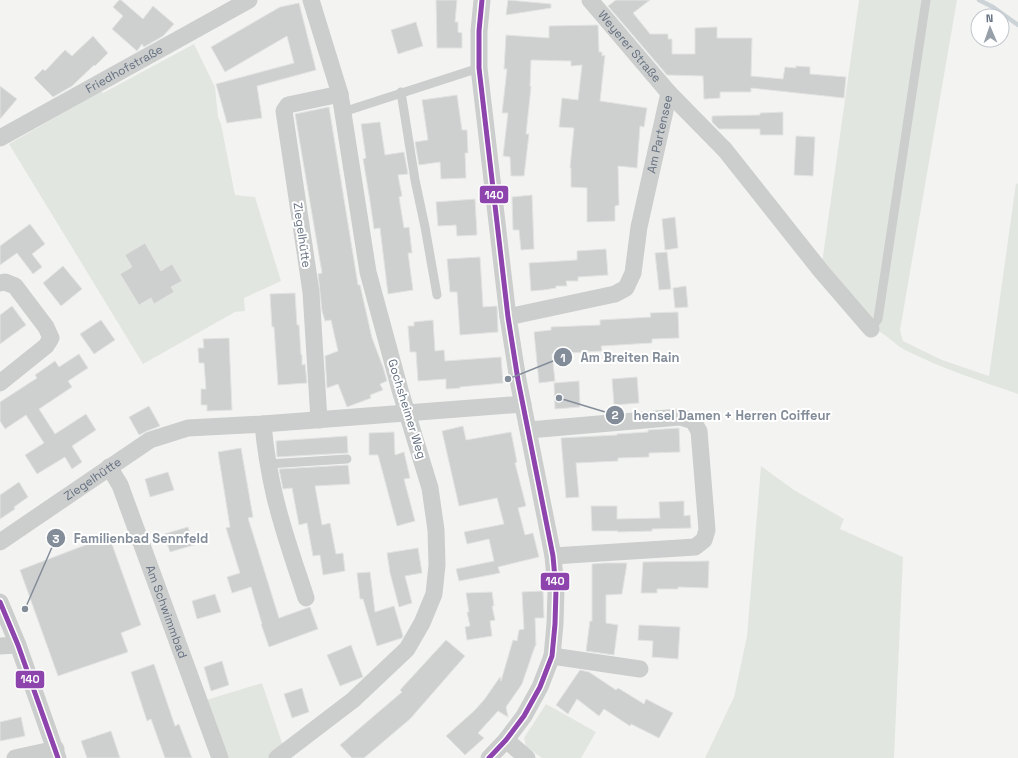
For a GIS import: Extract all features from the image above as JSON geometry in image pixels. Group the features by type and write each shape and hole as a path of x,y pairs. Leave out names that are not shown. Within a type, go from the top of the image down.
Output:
{"street":[{"name":"Friedhofstraße","path":"0,138 249,0"},
{"name":"Gochsheimer Weg","path":"276,758 353,700 407,649 422,623 434,594 436,565 436,530 430,488 407,414 368,272 340,94 311,0"},
{"path":"482,0 478,68 508,317 523,404 553,556 556,590 552,656 540,687 524,716 506,740 489,758"},
{"name":"Weyerer Straße","path":"590,0 669,93"},
{"name":"Am Partensee","path":"508,317 615,294 626,288 633,273 639,227 669,93"},
{"name":"Am Partensee","path":"669,93 725,150 821,271 871,329"},
{"name":"Ziegelhütte","path":"319,420 311,292 284,111 288,105 340,94"},
{"path":"0,283 5,282 15,286 46,327 51,338 46,346 0,383"},
{"name":"Ziegelhütte","path":"0,542 150,440 188,428 407,414 523,404"},
{"path":"529,430 680,417 693,421 699,431 706,530 704,540 695,547 553,556"},
{"path":"263,424 268,464 281,521 306,598"},
{"name":"Am Schwimmbad","path":"109,467 120,484 220,758"},
{"path":"0,602 18,645 57,754 15,758"},
{"path":"0,646 18,645"},
{"path":"552,656 640,669"},
{"path":"506,740 527,758"}],"lane":[{"path":"871,329 878,318 926,0"},
{"path":"343,112 478,68"},
{"path":"401,92 415,180 437,295"},
{"path":"268,464 347,459"}],"shaded area":[{"path":"859,0 957,0 900,330 903,341 942,360 989,376 1016,183 1018,184 1018,394 932,363 905,350 881,332 871,329 821,270"},
{"path":"194,44 215,87 218,117 221,124 235,195 255,197 281,281 244,298 245,311 235,312 143,364 9,144 101,91 103,93"},
{"path":"761,466 794,490 844,519 840,529 903,557 894,758 705,758 734,697 747,636"},
{"path":"262,683 284,749 273,758 222,758 200,702"},
{"path":"546,704 596,732 581,758 542,758 526,746 524,738"}],"building":[{"path":"119,0 121,0 143,19 153,6 174,24 163,36 144,47 142,44 137,51 112,29 123,16 113,7"},
{"path":"436,0 457,0 455,22 458,22 458,32 462,33 462,48 437,48"},
{"path":"508,0 551,4 551,8 506,15"},
{"path":"616,0 650,0 633,13 650,34 668,34 668,39 672,39 672,54 695,54 695,28 717,27 717,38 752,38 751,76 783,79 785,67 810,67 810,74 846,77 844,98 751,88 751,92 720,92 720,98 704,99 703,76 667,75 608,6"},
{"path":"299,3 316,70 257,86 262,118 227,123 216,84 294,63 287,36 225,72 211,47 280,7"},
{"path":"416,22 423,46 398,54 391,30"},
{"path":"598,25 599,52 602,52 602,56 605,55 600,101 647,108 644,127 640,126 637,168 618,166 619,205 615,206 615,221 587,222 587,188 571,187 570,168 574,128 559,127 562,98 578,100 582,65 571,66 571,61 531,60 531,87 526,134 529,134 524,176 511,176 510,157 503,156 508,113 502,113 507,69 504,69 506,35 549,38 549,26"},
{"path":"93,36 108,53 72,86 53,97 34,78 43,69 45,71 65,50 72,56"},
{"path":"0,86 17,99 0,119"},
{"path":"457,95 462,130 467,130 468,153 465,153 466,178 441,179 440,162 419,165 415,142 428,140 422,100"},
{"path":"329,107 358,285 360,285 372,338 387,381 380,384 383,390 370,395 371,398 347,407 338,384 327,388 325,356 338,351 331,320 325,321 322,311 318,274 322,273 295,114"},
{"path":"783,112 783,135 760,135 760,129 719,129 712,122 712,116 760,115 760,113"},
{"path":"380,122 385,155 404,152 408,174 398,175 402,196 399,197 404,228 409,227 412,253 408,253 413,290 388,294 380,228 374,229 363,159 366,158 361,124"},
{"path":"796,136 815,137 813,176 794,175"},
{"path":"532,195 534,249 521,250 519,230 513,230 512,197"},
{"path":"475,199 477,235 457,236 456,225 438,226 436,202"},
{"path":"675,217 678,248 665,250 662,219"},
{"path":"30,224 45,244 32,254 42,267 33,274 17,253 0,265 0,246"},
{"path":"145,243 161,271 172,264 182,281 171,287 174,292 154,304 151,298 139,305 120,274 132,267 125,255"},
{"path":"606,249 608,275 578,277 578,281 566,281 567,286 556,286 556,288 531,291 529,263 577,260 577,251"},
{"path":"667,252 671,289 659,290 655,253"},
{"path":"480,257 483,307 497,306 498,332 460,335 457,292 450,292 447,259"},
{"path":"63,266 82,289 61,306 43,283"},
{"path":"686,286 688,307 675,308 673,288"},
{"path":"295,293 302,365 305,364 307,383 278,385 270,294"},
{"path":"12,306 26,325 0,344 0,315"},
{"path":"678,312 679,338 652,339 652,343 601,346 602,351 552,354 555,381 539,383 534,332 551,330 551,327 600,325 600,320 651,317 650,313"},
{"path":"101,320 115,340 94,354 80,334"},
{"path":"433,320 435,351 444,350 445,361 501,357 503,383 446,389 446,379 418,381 416,352 410,352 408,326 414,326 414,322"},
{"path":"229,338 232,410 207,411 207,405 201,405 201,389 206,389 204,363 199,363 198,348 204,348 203,339"},
{"path":"79,354 88,368 68,381 72,387 39,409 55,434 86,414 96,430 72,446 82,462 72,469 65,457 37,474 25,455 44,443 26,415 5,429 0,421 0,402 37,378 35,375 55,361 59,367"},
{"path":"637,377 639,403 614,405 612,379"},
{"path":"579,381 580,407 555,409 554,383"},
{"path":"149,406 160,426 139,435 129,417"},
{"path":"463,426 466,440 511,432 517,462 515,463 526,506 518,508 525,535 533,533 539,557 498,567 500,573 459,581 456,569 494,561 489,539 467,544 464,532 504,524 497,498 459,506 442,431"},
{"path":"679,428 680,452 649,453 649,457 618,458 618,461 576,463 579,497 566,498 561,438 617,435 648,432 648,430"},
{"path":"394,432 395,455 404,452 410,478 404,479 415,521 397,526 378,455 369,455 369,433"},
{"path":"347,436 348,453 277,457 276,441"},
{"path":"241,448 253,517 248,518 279,618 310,607 318,629 269,647 251,587 232,593 227,577 240,573 226,528 230,527 218,452"},
{"path":"348,465 350,484 315,486 322,525 330,523 336,554 343,553 345,571 323,575 320,555 313,556 307,523 299,525 292,488 283,489 279,469"},
{"path":"168,472 174,490 150,497 145,479"},
{"path":"19,482 28,497 14,507 15,509 0,519 0,495"},
{"path":"684,501 684,516 690,515 691,528 652,529 652,531 592,531 591,506 617,506 617,519 660,518 659,502"},
{"path":"188,527 194,545 170,552 164,534"},
{"path":"109,536 141,625 121,633 128,652 58,676 20,570"},
{"path":"418,548 422,573 405,576 412,603 399,607 390,573 387,553"},
{"path":"709,561 708,588 678,587 678,589 657,589 657,593 641,593 643,562"},
{"path":"627,563 622,594 606,595 606,623 618,625 614,655 586,651 590,621 592,621 592,564"},
{"path":"370,572 375,612 394,606 403,636 402,638 377,646 363,599 360,599 357,573"},
{"path":"543,591 544,618 535,618 536,646 522,684 506,707 508,717 498,711 478,733 484,738 465,755 446,736 474,711 484,700 500,677 501,681 513,640 517,641 519,630 524,629 522,592"},
{"path":"492,592 494,606 492,606 495,620 490,621 492,636 467,640 465,627 470,626 467,612 469,612 466,593"},
{"path":"215,594 221,612 197,619 192,601"},
{"path":"639,625 680,627 678,659 652,657 653,641 638,640"},
{"path":"446,640 465,656 410,719 364,758 352,758 340,745 402,692 400,690"},
{"path":"351,645 363,677 340,686 327,655"},
{"path":"222,661 229,685 211,691 204,667"},
{"path":"154,664 175,726 179,724 192,758 165,758 151,719 147,721 131,672"},
{"path":"580,670 589,672 616,690 618,688 644,704 646,699 673,713 659,738 631,724 630,726 604,709 599,716 577,699 568,714 556,705"},
{"path":"302,688 309,712 292,718 284,694"},
{"path":"21,717 25,736 0,741 0,722"},
{"path":"111,731 120,758 87,758 81,741"}],"waterway":[{"path":"979,0 993,7 1018,25"}],"transit line":[{"name":"140","path":"482,0 479,31 479,68 508,317 518,380 553,556 556,590 552,656 540,687 524,716 506,740 489,758"},
{"name":"140","path":"0,602 18,645 58,758"}],"place":[{"name":"Am Breiten Rain","path":"508,379"},
{"name":"hensel Damen + Herren Coiffeur","path":"559,398"},
{"name":"Familienbad Sennfeld","path":"25,609"}]}
